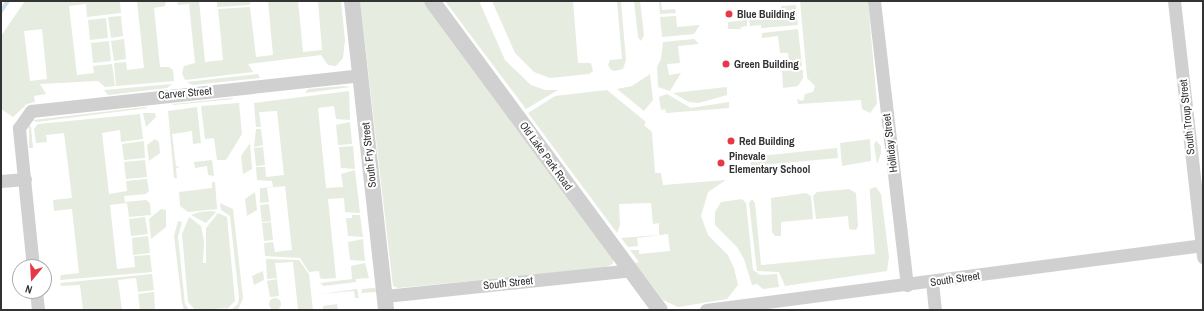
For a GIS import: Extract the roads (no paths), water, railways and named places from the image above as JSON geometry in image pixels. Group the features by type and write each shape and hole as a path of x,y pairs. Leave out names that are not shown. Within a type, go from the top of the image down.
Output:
{"street":[{"name":"South Fry Street","path":"352,1 385,303"},
{"name":"Old Lake Park Road","path":"432,1 660,310"},
{"name":"Holliday Street","path":"874,1 906,285"},
{"name":"South Troup Street","path":"1174,1 1203,250"},
{"name":"Carver Street","path":"24,179 19,128 31,111 360,75"},
{"path":"1,181 24,179 32,259"},
{"name":"South Street","path":"706,310 1203,250"},
{"name":"South Street","path":"385,303 630,270"},
{"path":"932,282 935,310"},
{"path":"37,299 38,310"}],"waterway":[{"path":"1,11 8,1"}],"place":[{"name":"Blue Building","path":"729,14"},
{"name":"Green Building","path":"726,64"},
{"name":"Red Building","path":"731,141"},
{"name":"Pinevale Elementary School","path":"721,163"}]}
